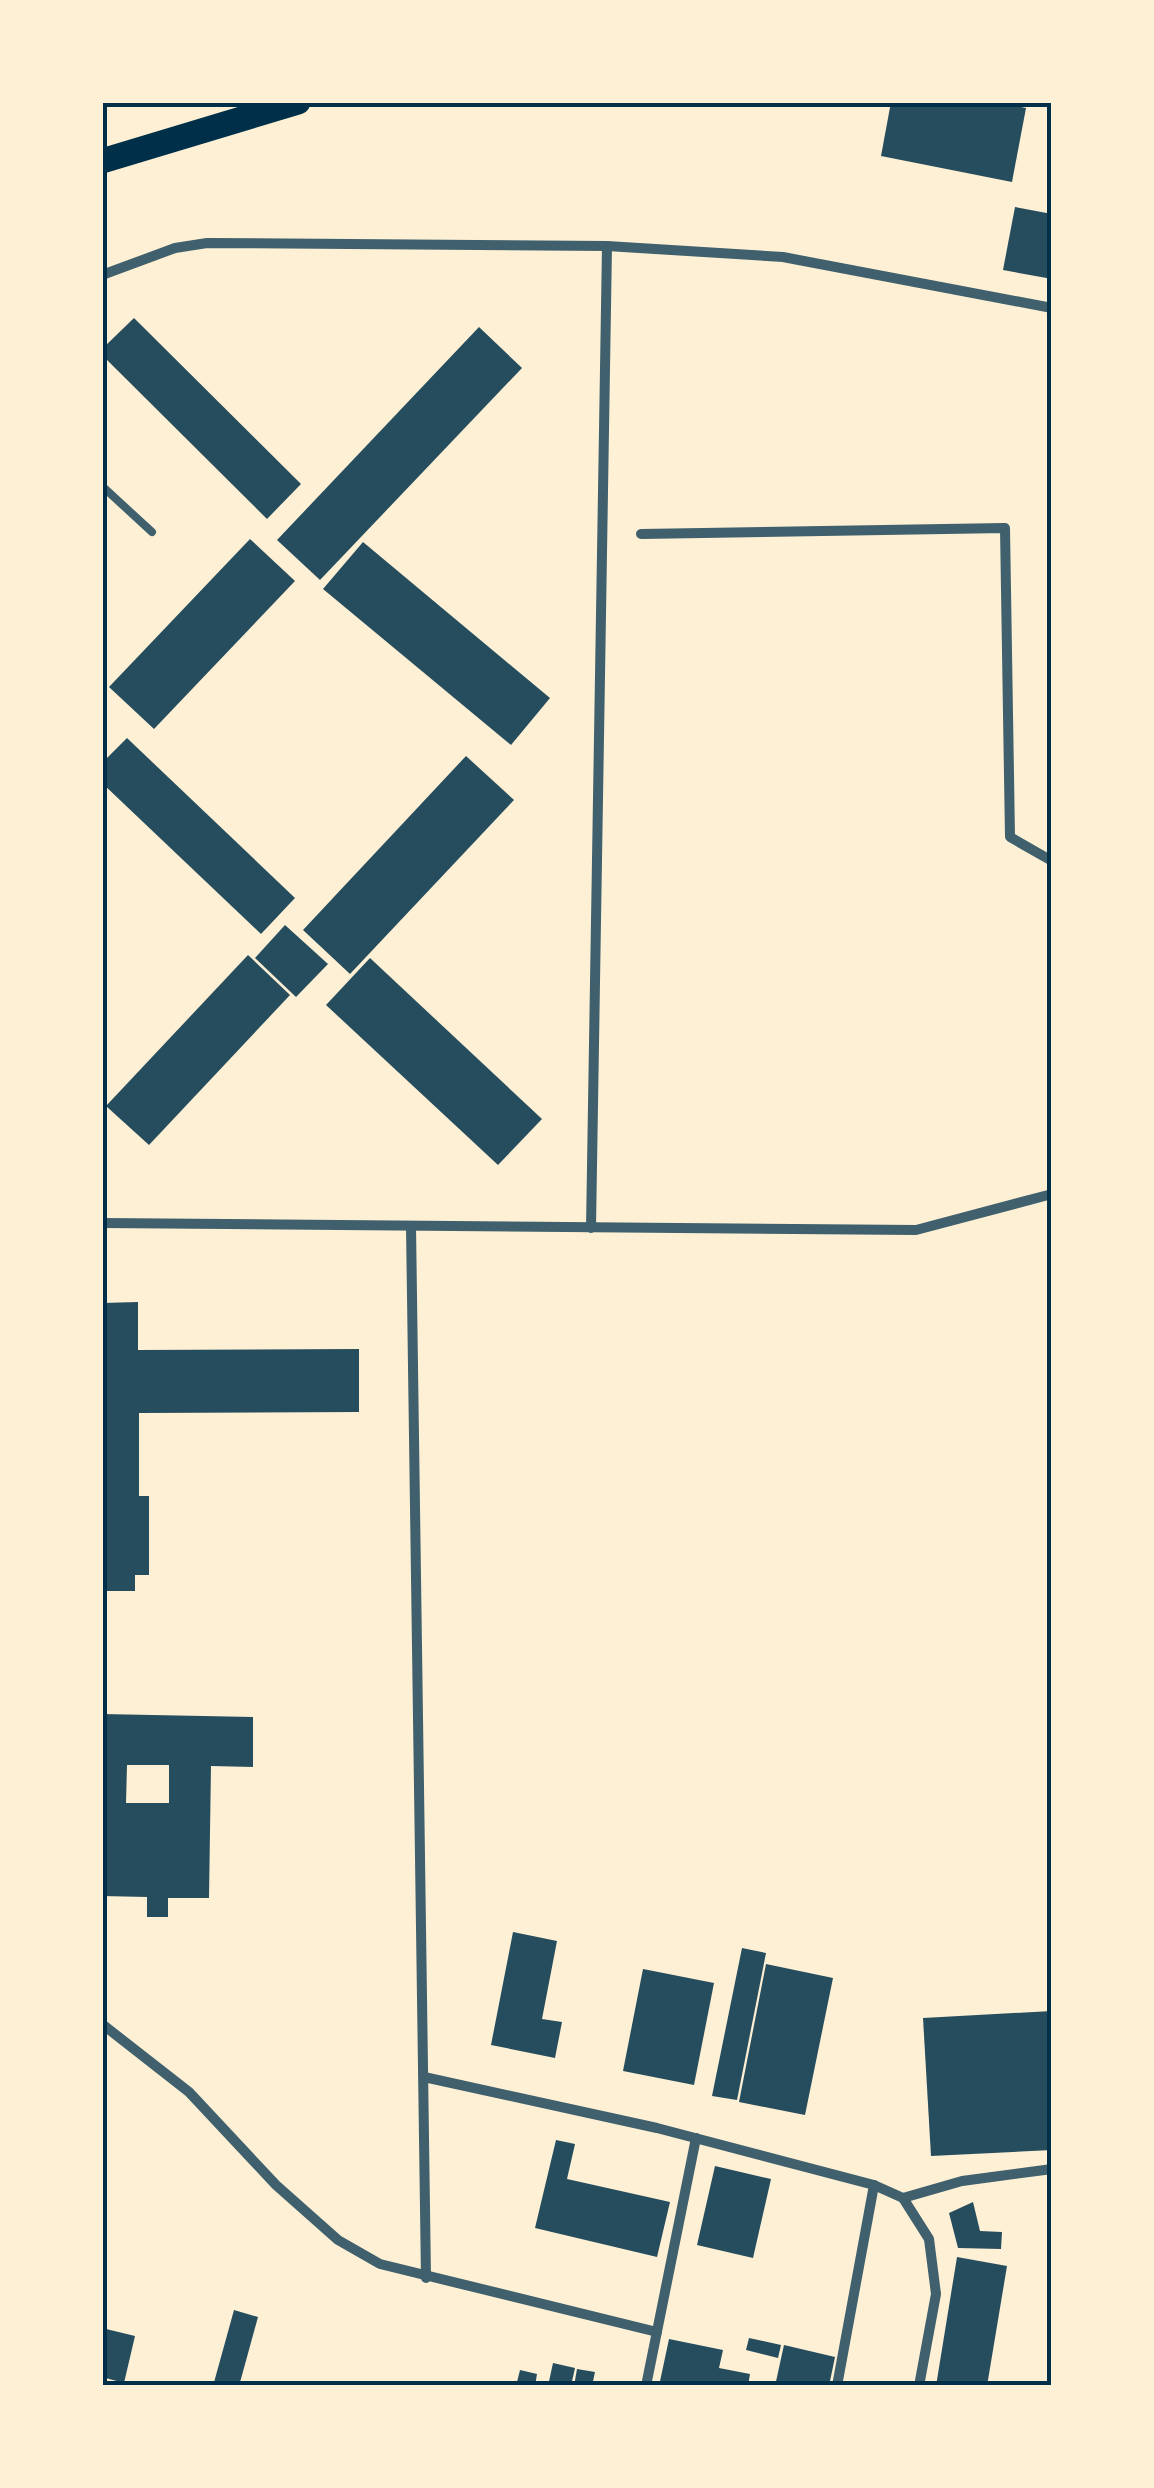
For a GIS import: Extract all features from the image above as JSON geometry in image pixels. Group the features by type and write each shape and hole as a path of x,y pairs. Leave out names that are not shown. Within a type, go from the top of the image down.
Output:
{"main road":[{"path":"102,161 298,102"}],"street":[{"path":"102,274 175,248 208,243 606,246 783,257 1052,308"},
{"path":"591,1228 606,246"},
{"path":"642,534 1005,528 1010,837 1052,862"},
{"path":"102,1223 916,1230 1052,1194"},
{"path":"411,1226 426,2278"},
{"path":"102,2024 188,2092 276,2185 338,2240 380,2264 657,2332"},
{"path":"424,2076 696,2138 874,2185 903,2198 929,2239 936,2294 919,2386"},
{"path":"646,2386 696,2138"},
{"path":"903,2198 962,2181 1052,2169"},
{"path":"837,2386 874,2185"}],"lane":[{"path":"102,486 152,532"}],"building":[{"path":"891,102 997,102 1026,108 1012,182 881,156"},
{"path":"1015,207 1052,214 1052,279 1003,270"},
{"path":"134,318 301,484 267,519 102,355 102,349"},
{"path":"479,327 522,368 320,580 277,540"},
{"path":"250,539 295,581 154,729 109,687"},
{"path":"363,542 550,698 511,745 323,589"},
{"path":"127,738 295,898 261,934 102,783 102,763"},
{"path":"466,756 514,800 350,974 303,930"},
{"path":"285,925 328,964 296,997 255,958"},
{"path":"248,955 290,995 149,1145 106,1106"},
{"path":"370,958 542,1119 498,1165 326,1005"},
{"path":"138,1302 138,1350 359,1349 359,1412 139,1413 139,1496 149,1496 149,1575 135,1575 135,1591 102,1591 102,1303"},
{"path":"102,1714 253,1717 253,1767 211,1766 209,1898 168,1898 168,1917 147,1917 147,1897 102,1896","holes":["127,1765 169,1765 169,1803 126,1803"]},
{"path":"513,1932 557,1941 542,2019 562,2022 555,2058 491,2045"},
{"path":"742,1948 766,1953 737,2100 712,2096"},
{"path":"766,1964 833,1978 805,2115 739,2102"},
{"path":"643,1969 714,1983 694,2085 623,2071"},
{"path":"1052,2011 1052,2150 931,2156 923,2018"},
{"path":"556,2140 575,2144 567,2179 670,2202 657,2257 535,2228"},
{"path":"715,2166 771,2179 753,2258 697,2245"},
{"path":"973,2202 980,2231 1002,2232 1001,2249 958,2248 949,2213"},
{"path":"957,2257 1007,2266 987,2386 936,2386"},
{"path":"234,2310 258,2317 239,2386 213,2386"},
{"path":"102,2328 135,2336 124,2383 102,2377"},
{"path":"749,2338 781,2345 778,2358 746,2350"},
{"path":"669,2339 723,2350 719,2368 750,2374 748,2386 659,2386"},
{"path":"784,2345 835,2357 829,2386 775,2386"},
{"path":"553,2363 575,2368 571,2386 548,2386"},
{"path":"577,2369 595,2372 592,2386 574,2386"},
{"path":"520,2370 537,2374 535,2386 516,2386"}]}
